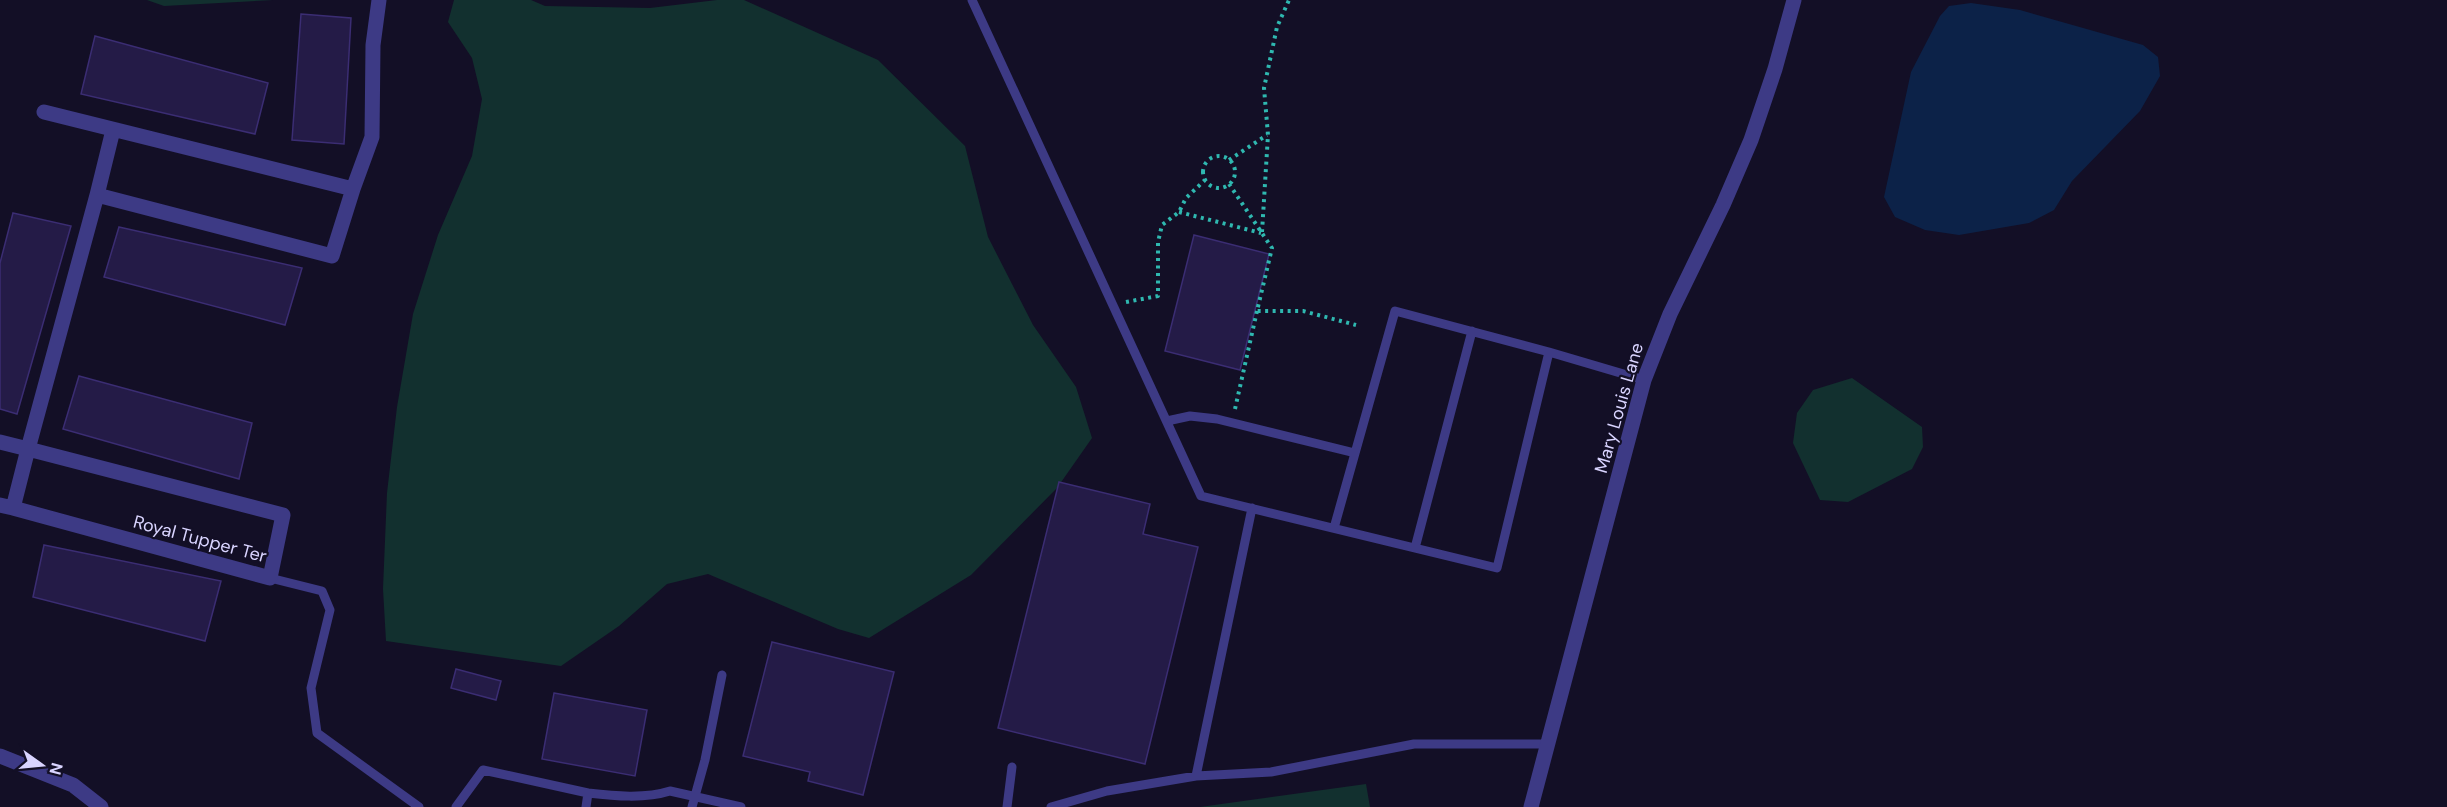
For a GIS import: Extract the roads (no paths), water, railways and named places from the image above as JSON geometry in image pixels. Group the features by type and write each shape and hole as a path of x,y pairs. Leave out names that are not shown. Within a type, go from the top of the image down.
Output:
{"street":[{"path":"97,195 332,256 372,137 373,45 379,0"},
{"name":"Mary Louis Lane","path":"1531,807 1644,380 1670,314 1723,205 1751,140 1776,69 1794,0"},
{"path":"44,112 353,189"},
{"name":"Royal Tupper Ter","path":"0,442 28,449 283,515 270,578 6,506 28,449 113,130"},
{"path":"0,756 73,785 101,807"}],"lane":[{"path":"972,0 1201,496 1497,568 1549,352"},
{"path":"1334,528 1395,310 1644,380"},
{"path":"1415,548 1472,331"},
{"path":"1167,421 1190,416 1217,419 1355,453"},
{"path":"1196,776 1252,508"},
{"path":"270,578 322,591 330,610 311,688 317,733 419,807"},
{"path":"692,807 722,675"},
{"path":"1051,807 1107,791 1196,776 1271,772 1414,744 1548,744"},
{"path":"1007,807 1012,767"},
{"path":"456,807 483,770 588,793 612,796 660,795 670,791 696,795 741,807"},
{"path":"586,807 588,793"}],"water":[{"path":"1971,3 2020,10 2143,45 2158,57 2160,76 2140,111 2072,181 2054,210 2029,223 1959,235 1925,230 1895,217 1884,197 1911,72 1940,16 1949,6"}]}
